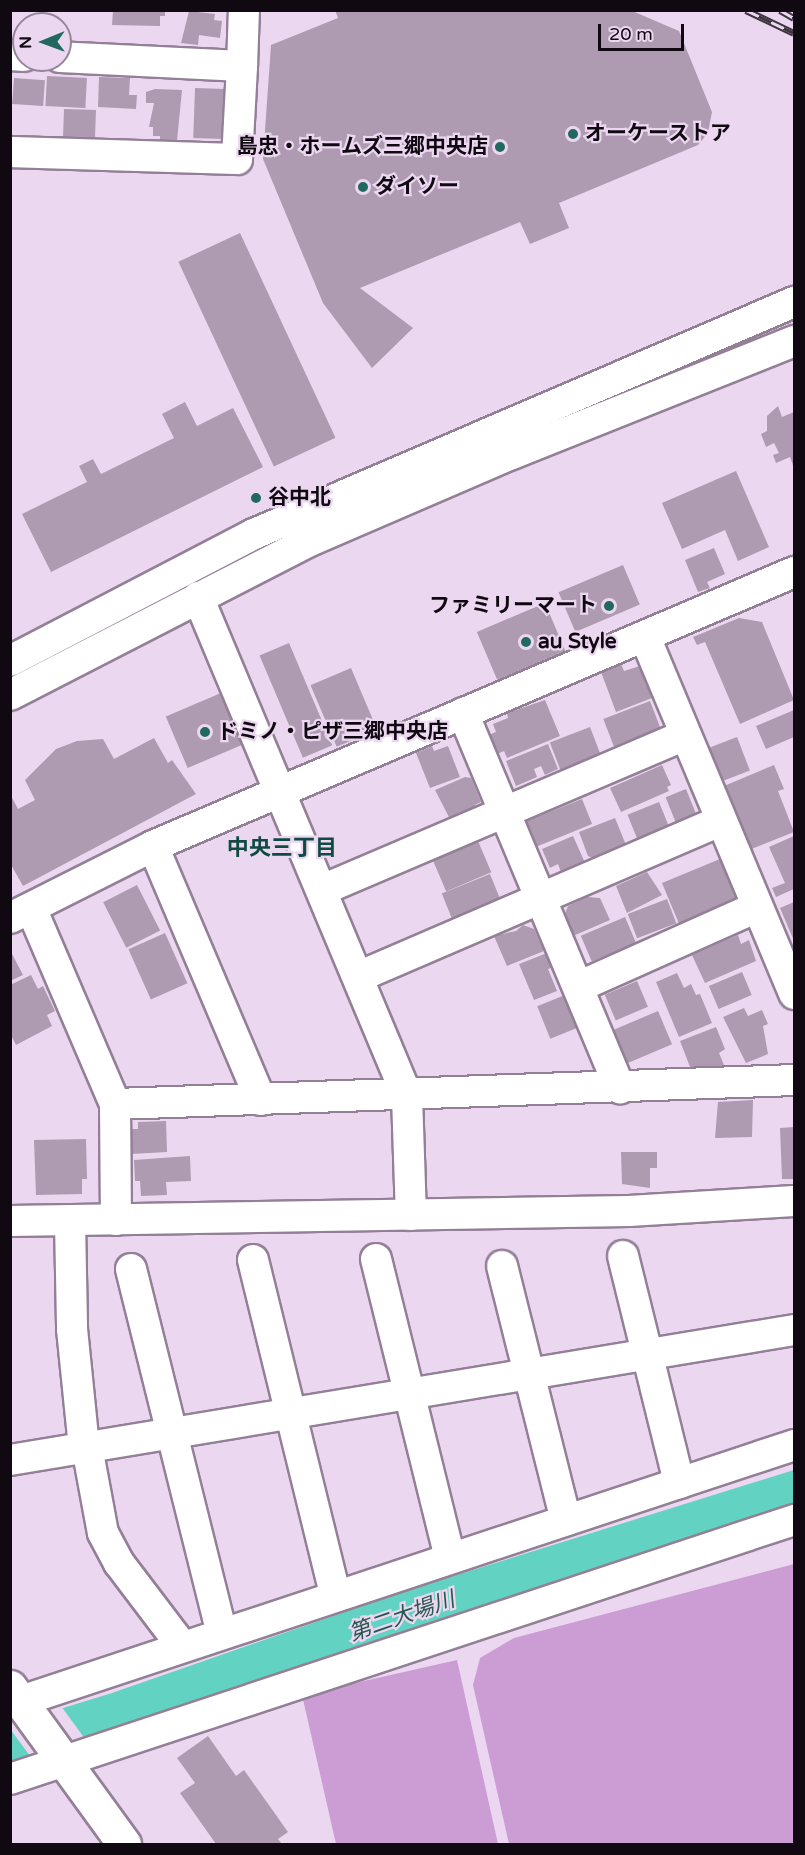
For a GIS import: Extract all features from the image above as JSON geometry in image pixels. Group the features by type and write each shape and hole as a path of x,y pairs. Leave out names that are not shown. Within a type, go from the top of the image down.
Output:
{"main road":[{"path":"16,1696 124,1845"}],"street":[{"path":"10,152 237,159 244,10"},
{"path":"72,58 242,66"},
{"path":"10,661 254,534 795,302"},
{"path":"10,695 312,540 795,341"},
{"path":"116,1220 115,1104 21,913 153,846 277,791 795,572"},
{"path":"198,597 277,791 322,890 407,1096 411,1215"},
{"path":"645,637 795,994"},
{"path":"463,712 620,1088"},
{"path":"322,890 685,735"},
{"path":"358,977 721,821"},
{"path":"153,846 261,1100"},
{"path":"578,987 757,907"},
{"path":"115,1104 407,1096 795,1080"},
{"path":"10,1221 70,1233 116,1220 629,1211 795,1201"},
{"path":"70,1233 72,1329 86,1447 103,1533 119,1563 182,1646"},
{"path":"623,1256 679,1483"},
{"path":"253,1260 335,1595"},
{"path":"376,1260 450,1558"},
{"path":"502,1266 566,1520"},
{"path":"131,1269 222,1634"},
{"path":"10,1460 171,1432 530,1376 795,1330"},
{"path":"16,1696 222,1634 795,1445"},
{"path":"10,1779 63,1758 795,1520"}],"shaded area":[{"path":"794,1564 794,1844 509,1844 473,1685 480,1658 514,1638"},
{"path":"457,1660 498,1844 336,1844 302,1695"}],"water":[{"name":"第二大場川","path":"794,1470 794,1510 11,1765 11,1724 112,1693 402,1592"}],"pier":[{"path":"61,1706 88,1743 33,1760 11,1730 10,1721"}],"building":[{"path":"113,10 165,10 165,16 160,16 160,26 112,25"},
{"path":"335,10 630,10 679,31 712,112 708,133 698,145 559,203 569,228 530,244 520,222 360,288 413,328 372,368 323,303 263,159 271,45 338,18"},
{"path":"189,11 215,14 214,20 222,21 220,38 199,35 198,45 181,43"},
{"path":"47,76 87,78 85,108 45,106"},
{"path":"99,77 130,78 129,95 137,95 136,109 98,107"},
{"path":"14,78 45,80 43,106 12,104"},
{"path":"195,88 225,89 223,139 193,138"},
{"path":"155,89 182,90 177,141 160,141 160,136 153,136 153,127 149,127 154,103 146,103 146,92"},
{"path":"64,109 96,110 95,139 63,138"},
{"path":"240,233 336,438 274,467 178,262"},
{"path":"185,402 197,426 233,408 263,467 51,572 22,514 87,482 79,466 93,459 101,474 174,438 162,414"},
{"path":"778,406 782,417 794,412 794,468 790,457 776,463 773,455 779,453 774,443 766,447 761,434 767,431 767,416"},
{"path":"736,471 769,547 738,561 725,530 682,549 662,503"},
{"path":"714,548 725,574 707,582 710,588 698,592 685,560"},
{"path":"623,565 640,605 575,632 559,592"},
{"path":"545,603 565,651 497,680 477,632"},
{"path":"739,618 762,622 794,700 740,724 705,642 697,645 693,637"},
{"path":"289,643 332,745 303,758 260,656"},
{"path":"621,664 624,671 640,666 652,698 616,712 601,672"},
{"path":"351,668 377,730 337,747 310,685"},
{"path":"221,693 243,745 188,768 166,716"},
{"path":"545,700 560,736 507,758 504,751 495,755 486,736 496,732 493,724 508,718 507,713"},
{"path":"650,701 661,729 614,747 603,719"},
{"path":"794,710 794,737 766,749 756,726"},
{"path":"590,727 601,756 561,771 550,742"},
{"path":"737,737 750,771 720,782 707,748"},
{"path":"154,738 168,763 172,760 196,794 23,886 10,863 10,794 18,809 35,800 25,780 56,749 77,741 103,739 114,759"},
{"path":"548,744 558,769 545,775 541,766 534,769 537,777 516,786 506,761"},
{"path":"432,746 434,751 448,746 460,777 430,788 416,753"},
{"path":"662,765 671,785 667,787 669,791 621,812 610,788"},
{"path":"774,765 784,789 778,791 794,832 749,850 724,786"},
{"path":"465,777 471,778 481,802 475,805 477,810 451,821 435,790"},
{"path":"686,789 697,816 676,824 666,797"},
{"path":"582,799 592,824 536,847 525,822"},
{"path":"659,802 669,827 638,840 627,815"},
{"path":"615,818 626,845 593,858 588,856 579,832"},
{"path":"573,836 586,865 562,875 558,864 550,868 542,849"},
{"path":"794,836 794,889 776,897 772,888 785,883 769,847"},
{"path":"478,841 491,872 446,891 433,860"},
{"path":"720,859 736,898 734,904 680,926 662,883"},
{"path":"647,872 662,895 627,913 616,886"},
{"path":"490,874 502,903 453,922 442,893"},
{"path":"137,885 160,930 126,948 103,902"},
{"path":"587,897 600,898 610,920 573,936 564,916 568,906"},
{"path":"667,899 676,923 637,938 628,914"},
{"path":"794,902 794,941 780,908"},
{"path":"625,917 636,943 592,962 581,936"},
{"path":"523,925 534,929 544,951 507,966 494,936 516,931"},
{"path":"165,933 187,983 151,1000 128,949"},
{"path":"738,935 741,944 749,940 756,961 705,983 692,955"},
{"path":"10,950 23,975 10,981"},
{"path":"547,953 553,967 548,969 557,991 534,1000 519,964"},
{"path":"742,972 752,995 719,1009 709,986"},
{"path":"677,973 684,988 691,984 696,995 700,994 712,1023 679,1037 656,982"},
{"path":"31,975 38,989 43,986 55,1011 47,1015 52,1026 16,1045 10,1033 10,985"},
{"path":"637,981 648,1007 616,1020 605,995"},
{"path":"565,995 578,1027 550,1039 537,1006"},
{"path":"744,1008 748,1016 762,1010 768,1024 763,1026 768,1054 746,1063 723,1017"},
{"path":"658,1011 672,1044 628,1063 614,1030"},
{"path":"716,1027 725,1049 719,1053 724,1065 706,1073 703,1067 692,1072 680,1041"},
{"path":"753,1100 752,1137 715,1138 718,1102"},
{"path":"166,1121 167,1152 131,1154 130,1129 138,1129 138,1122"},
{"path":"794,1127 794,1179 782,1179 780,1128"},
{"path":"86,1139 87,1179 82,1179 82,1194 36,1195 34,1140"},
{"path":"621,1152 657,1152 657,1168 650,1168 650,1188 622,1184"},
{"path":"190,1156 191,1181 166,1182 167,1195 141,1196 140,1181 135,1181 134,1160"},
{"path":"208,1736 236,1776 244,1770 288,1832 278,1839 282,1844 216,1844 180,1793 195,1783 177,1758"}],"railway":[{"path":"746,10 794,33"},
{"path":"780,10 794,18"}],"place":[{"name":"オーケーストア","path":"573,134"},
{"name":"島忠・ホームズ三郷中央店","path":"500,147"},
{"name":"ダイソー","path":"363,187"},
{"name":"谷中北","path":"256,498"},
{"name":"ファミリーマート","path":"609,606"},
{"name":"au Style","path":"526,642"},
{"name":"ドミノ・ピザ三郷中央店","path":"205,732"}],"district":[{"name":"中央三丁目","path":"282,849"}]}
